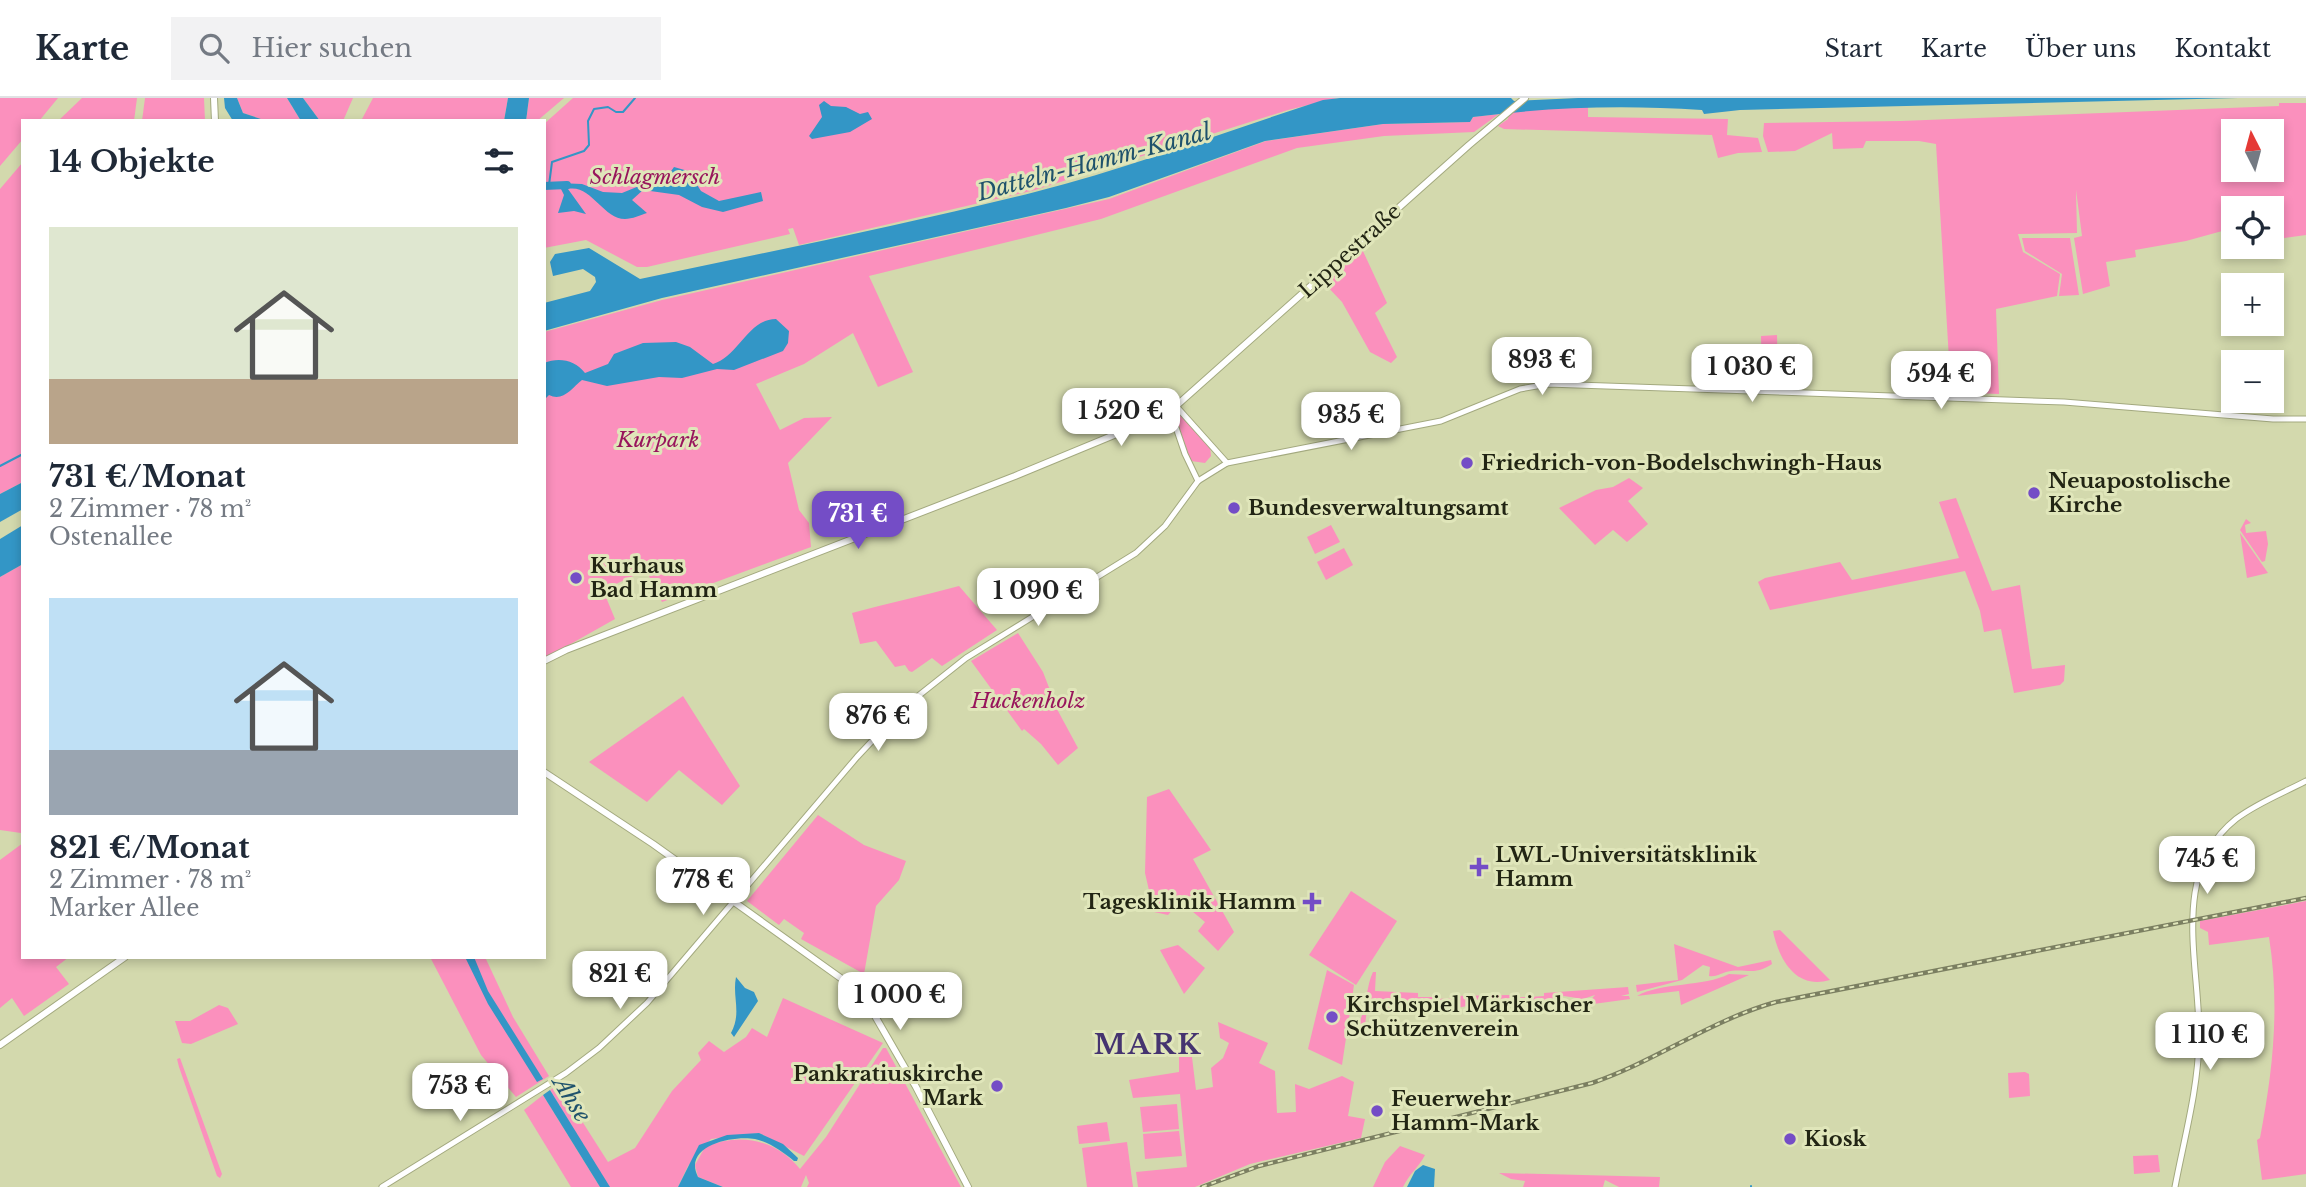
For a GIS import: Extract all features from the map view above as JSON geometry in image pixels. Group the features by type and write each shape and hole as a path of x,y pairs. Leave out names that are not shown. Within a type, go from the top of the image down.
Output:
{"main road":[{"path":"214,98 215,119"},
{"name":"Lippestraße","path":"546,660 1154,419 1185,398 1525,98"},
{"path":"546,773 653,844 733,903 841,976 862,997 916,1087 968,1187"},
{"path":"0,1045 122,959"}],"street":[{"path":"382,1187 536,1092 589,1056 624,1027 857,757 903,708 966,658 1136,553 1165,526 1198,481 1227,463 1430,424 1520,388 1560,383 2064,402 2273,419 2306,419"},
{"path":"1185,398 1188,418"},
{"path":"1173,408 1188,418 1227,463"},
{"path":"1173,408 1178,434 1198,481"},
{"path":"1154,419 1168,422 1178,434"},
{"path":"2175,1187 2198,1060 2199,1010 2193,915 2198,874 2209,850 2231,823 2247,811 2306,781"}],"green space":[{"path":"0,98 58,98 41,119 21,119 21,141 0,166"},
{"path":"82,98 137,98 134,119 60,119"},
{"path":"145,98 204,98 205,119 142,119"},
{"path":"237,98 287,98 300,119 261,119 243,113"},
{"path":"303,98 353,98 344,119 319,119"},
{"path":"373,98 508,98 504,119 362,119"},
{"path":"529,98 564,98 539,119 526,119"},
{"name":"Schlagmersch","path":"573,98 1337,98 1288,110 1035,190 799,245 793,228 788,229 790,234 647,267 637,267 586,240 546,248 546,122"},
{"path":"2306,103 2306,235 2284,238 2284,196 2221,196 2221,231 2135,250 2136,257 2106,262 2110,286 2083,294 2074,238 2082,236 2076,190 2077,233 2018,234 2023,252 2060,274 2057,296 1996,309 1999,394 1951,392 1936,144 1919,141 1866,141 1863,148 1833,149 1832,133 1795,151 1768,152 1763,136 1764,123 1901,121"},
{"path":"1588,106 1588,117 1728,119 1727,135 1758,138 1762,152 1738,153 1718,158 1712,135 1504,129 1498,126 1508,119 1509,113 1517,111"},
{"name":"Kurpark","path":"1499,114 1474,132 1384,136 1297,148 1101,219 869,276 913,372 878,387 853,333 804,364 756,384 780,430 804,418 832,417 788,463 799,510 809,523 811,547 662,602 646,570 603,590 615,619 546,658 546,331 662,300 1109,199 1266,141 1383,124 1470,122 1473,117"},
{"path":"21,164 21,483 0,494 0,189"},
{"path":"2022,238 2070,238 2079,295 2059,296 2062,274 2025,251"},
{"path":"1362,249 1387,303 1375,313 1397,357 1391,363 1370,352 1342,302 1324,283"},
{"path":"1777,335 1778,381 1762,381 1761,336"},
{"path":"1180,413 1210,446 1211,456 1205,463 1191,461 1175,417"},
{"path":"1629,478 1643,488 1628,501 1648,524 1627,542 1613,530 1595,545 1559,508 1596,490 1613,487"},
{"path":"1956,498 1992,591 2020,585 2032,669 2065,665 2064,681 2060,685 2014,693 2001,629 1984,632 1980,611 1965,571 1770,610 1758,582 1765,578 1840,562 1852,580 1959,558 1939,502"},
{"path":"2246,519 2251,523 2245,525 2246,533 2266,531 2268,544 2265,561 2262,562 2240,530"},
{"path":"1331,525 1340,542 1315,554 1307,537"},
{"path":"2240,533 2268,573 2247,578"},
{"path":"1344,548 1353,565 1326,580 1317,562"},
{"path":"21,565 21,833 0,830 0,577"},
{"path":"959,586 997,630 942,666 932,658 912,672 905,665 895,667 876,641 860,644 852,613"},
{"name":"Huckenholz","path":"1018,633 1043,672 1058,711 1078,748 1058,765 1041,744 1024,729 1022,731 971,661"},
{"path":"683,696 740,786 722,805 679,770 647,802 589,762"},
{"path":"1169,789 1211,850 1193,859 1234,932 1218,951 1198,931 1205,922 1180,901 1168,915 1154,912 1145,873 1147,797"},
{"path":"818,815 864,845 906,861 899,880 876,906 864,974 801,939 804,933 784,919 779,925 747,901"},
{"path":"21,844 21,959 66,959 56,967 69,984 24,1016 12,998 0,1008 0,860"},
{"path":"1351,891 1397,921 1356,985 1309,955"},
{"path":"2306,901 2306,1174 2262,1180 2257,1140 2260,1138 2274,1038 2274,988 2269,937 2209,945 2208,932 2200,928 2200,921"},
{"path":"1780,930 1830,980 1808,981 1791,970 1780,952 1773,931"},
{"path":"1674,944 1738,967 1771,960 1772,964 1759,970 1733,971 1716,976 1709,976 1710,967 1703,965 1682,980 1637,992 1636,985 1678,980"},
{"path":"1178,945 1205,968 1184,994 1160,950"},
{"path":"431,959 486,959 513,1017 549,1076 516,1097 481,1055"},
{"name":"Kirchspiel Märkischer Schützenverein","path":"1327,970 1354,985 1342,1065 1308,1049"},
{"path":"1373,972 1376,972 1375,991 1418,993 1418,997 1433,997 1433,1011 1367,1009 1365,1025 1360,1030 1354,1029 1364,1010"},
{"path":"1729,974 1749,975 1681,1005 1679,991 1637,996 1658,988 1707,981"},
{"path":"1628,987 1629,994 1621,996 1629,996 1630,999 1586,1005 1595,995 1583,999 1564,996 1533,1005 1528,1001 1528,997 1544,996 1544,993"},
{"path":"1510,995 1511,998 1525,997 1525,1002 1513,1004 1492,1001 1457,1008 1437,1004 1438,999 1452,996"},
{"path":"783,998 883,1043 804,1156 759,1133 711,1139 688,1166 678,1187 608,1187 550,1090 559,1085 608,1162 635,1148 672,1091 701,1060 698,1053 709,1041 724,1052 746,1037 752,1028 767,1037"},
{"path":"219,1005 228,1008 238,1024 191,1044 182,1043 175,1021 190,1021"},
{"path":"1218,1022 1268,1043 1259,1063 1275,1071 1277,1113 1296,1112 1295,1084 1309,1089 1342,1076 1354,1082 1348,1116 1365,1119 1361,1138 1250,1164 1195,1187 1138,1187 1136,1172 1187,1167 1180,1094 1133,1098 1129,1080 1179,1072 1179,1051 1191,1049 1196,1090 1213,1087 1211,1068 1223,1058 1229,1043 1220,1038"},
{"path":"883,1048 886,1048 961,1187 807,1187 809,1183 806,1175 801,1187 723,1187 698,1177 695,1165 705,1147 732,1140 769,1145 791,1159 800,1169 826,1137"},
{"path":"180,1058 222,1174 220,1178 217,1176 179,1067 177,1059"},
{"path":"2008,1073 2029,1074 2030,1096 2009,1098"},
{"path":"543,1095 600,1187 571,1187 524,1110"},
{"path":"1177,1104 1179,1129 1143,1132 1140,1107"},
{"path":"1107,1122 1110,1141 1079,1144 1077,1126"},
{"path":"1179,1131 1182,1156 1145,1159 1143,1134"},
{"path":"1127,1142 1133,1187 1087,1187 1082,1148"},
{"path":"1400,1146 1425,1155 1403,1187 1373,1187 1385,1162"},
{"path":"2158,1155 2160,1172 2134,1174 2133,1156"},
{"path":"1499,1173 1660,1177 1659,1187 1619,1187 1605,1180 1603,1187 1523,1187 1525,1181 1511,1179"}],"water":[{"path":"224,98 237,98 243,113 261,119 232,119 225,108"},
{"path":"287,98 303,98 319,119 300,119"},
{"path":"508,98 529,98 526,119 504,119"},
{"path":"2238,98 1740,110 1704,114 1702,110 1587,108 1473,117 1470,122 1383,124 1265,141 1109,197 662,298 546,330 546,302 590,291 596,282 595,277 583,269 553,276 550,262 555,254 589,248 640,279 887,227 1035,192 1143,160 1323,100"},
{"path":"824,101 831,106 846,107 860,114 868,112 872,119 850,132 812,139 809,136 822,117 819,105"},
{"path":"674,167 688,171 701,191 719,201 761,192 763,201 723,212 702,207 679,195 643,190 632,200 647,213 625,219 610,214 584,192 568,189 586,214 574,211 558,213 564,195 558,183 582,184 603,192 622,193 649,182 664,181"},
{"path":"776,319 789,331 788,343 783,351 734,370 717,369 682,378 659,377 607,386 582,380 559,397 549,395 546,398 546,362 566,361 585,373 608,364 614,354 643,343 676,342 690,347 713,364 722,360 750,331 766,321"},
{"path":"21,483 21,510 0,522 0,494"},
{"path":"21,526 21,565 0,577 0,539"},
{"path":"466,959 475,959 488,991 543,1079 537,1082 488,1004"},
{"path":"736,977 745,988 754,992 758,1001 734,1037 731,1033 736,1019"},
{"path":"550,1090 610,1187 600,1187 543,1095"},
{"path":"759,1133 783,1144 798,1158 797,1161 760,1140 746,1138 724,1141 703,1150 697,1157 695,1166 698,1177 723,1187 678,1187 699,1145 727,1135"},
{"path":"1423,1165 1435,1169 1434,1187 1407,1187 1415,1171"}],"waterway":[{"path":"549,185 552,162 584,151 589,145 588,121 594,109 608,107 616,112 623,112 635,98"},
{"path":"546,186 567,185"},
{"path":"0,466 21,455"}],"railway":[{"path":"1202,1187 1259,1166 1592,1083 1639,1064 1729,1019 1776,1002 2306,898"}],"place":[{"name":"Friedrich-von-Bodelschwingh-Haus","path":"1467,463"},
{"name":"Neuapostolische Kirche","path":"2034,493"},
{"name":"Bundesverwaltungsamt","path":"1234,508"},
{"name":"Kurhaus Bad Hamm","path":"576,578"},
{"name":"LWL-Universitätsklinik Hamm","path":"1479,867"},
{"name":"Tagesklinik Hamm","path":"1312,902"},
{"name":"Kirchspiel Märkischer Schützenverein","path":"1332,1017"},
{"name":"Pankratiuskirche Mark","path":"997,1086"},
{"name":"Feuerwehr Hamm-Mark","path":"1377,1111"},
{"name":"Kiosk","path":"1790,1139"}],"district":[{"name":"MARK","path":"1148,1044"}],"water label":[{"name":"Datteln-Hamm-Kanal","path":"1094,162"},
{"name":"Ahse","path":"572,1099"}]}
